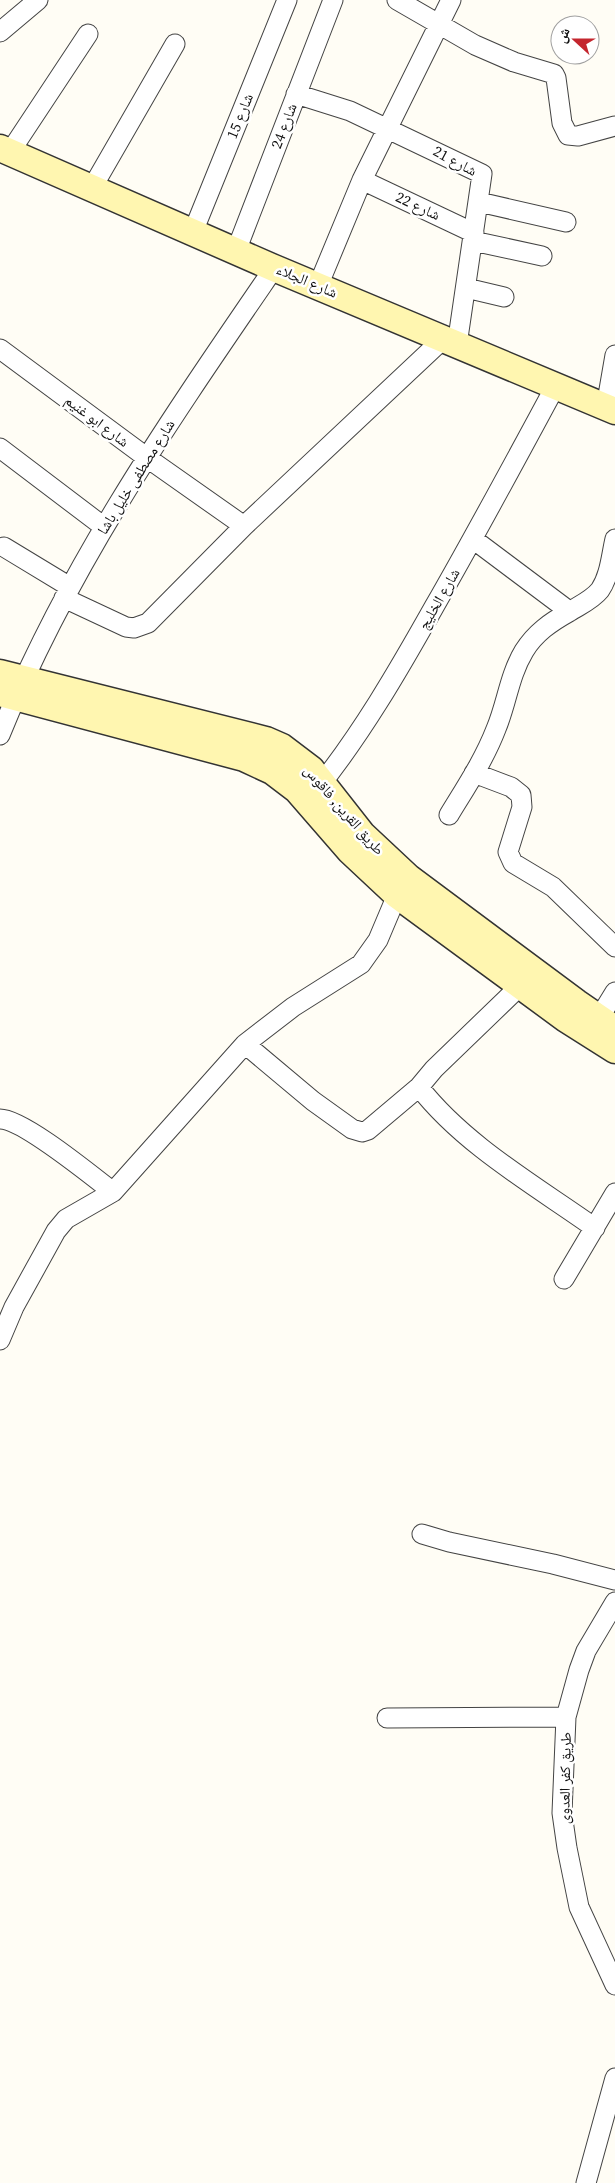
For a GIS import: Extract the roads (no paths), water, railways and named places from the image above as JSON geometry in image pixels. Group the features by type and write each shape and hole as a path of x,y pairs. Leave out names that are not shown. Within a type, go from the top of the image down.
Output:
{"main road":[{"name":"شارع الجلاء","path":"5,150 274,268 610,409"},
{"name":"طريق القرين, فاقوس","path":"10,685 244,758 272,771 297,790 315,792 350,850 572,1011 615,1050"},
{"name":"طريق القرين, فاقوس","path":"485,947 521,985 572,1011 607,1023"}],"street":[{"name":"شارع 15","path":"193,232 287,0"},
{"name":"شارع 24","path":"236,251 333,0"},
{"path":"397,0 475,45 514,62 554,74 557,81 562,123 568,135 578,136 615,126"},
{"path":"318,286 362,180 451,0"},
{"path":"0,32 34,1"},
{"path":"5,150 88,34"},
{"path":"92,188 174,44"},
{"name":"شارع 21","path":"296,94 332,104 478,170 482,174 466,288 450,342"},
{"name":"شارع 22","path":"362,180 474,237 542,256"},
{"path":"479,202 566,222"},
{"name":"شارع مصطفى خليل باشا","path":"0,735 10,685 146,457 274,268"},
{"path":"466,288 504,297"},
{"path":"4,547 67,592 126,627 141,627 148,623 244,526 450,342"},
{"name":"شارع ابو غنيم","path":"0,349 146,457 244,526"},
{"path":"610,409 615,355"},
{"name":"شارع الخليج","path":"315,792 342,760 402,664 473,539 555,387"},
{"path":"0,448 104,527"},
{"path":"473,539 569,612"},
{"path":"449,816 497,728 508,687 524,651 536,635 549,623 591,599 600,590 608,572 615,539"},
{"path":"474,773 511,786 521,796 522,807 508,852 513,863 553,887 615,947"},
{"path":"0,1340 14,1307 56,1232 66,1219 113,1192 245,1044 293,1007 361,964 378,940 403,887"},
{"path":"245,1044 314,1100 357,1131 368,1130 419,1088 434,1069 521,985"},
{"path":"607,1023 615,992"},
{"path":"419,1088 433,1106 490,1154 595,1228"},
{"path":"0,1119 7,1120 30,1133 113,1192"},
{"path":"564,1279 615,1193"},
{"path":"422,1534 449,1542 553,1564 615,1580"},
{"name":"طريق كفر العدوى","path":"615,1602 586,1651 566,1716 562,1813 566,1848 579,1907 615,1985"},
{"path":"387,1718 566,1716"},
{"path":"586,2183 615,2078"}]}
